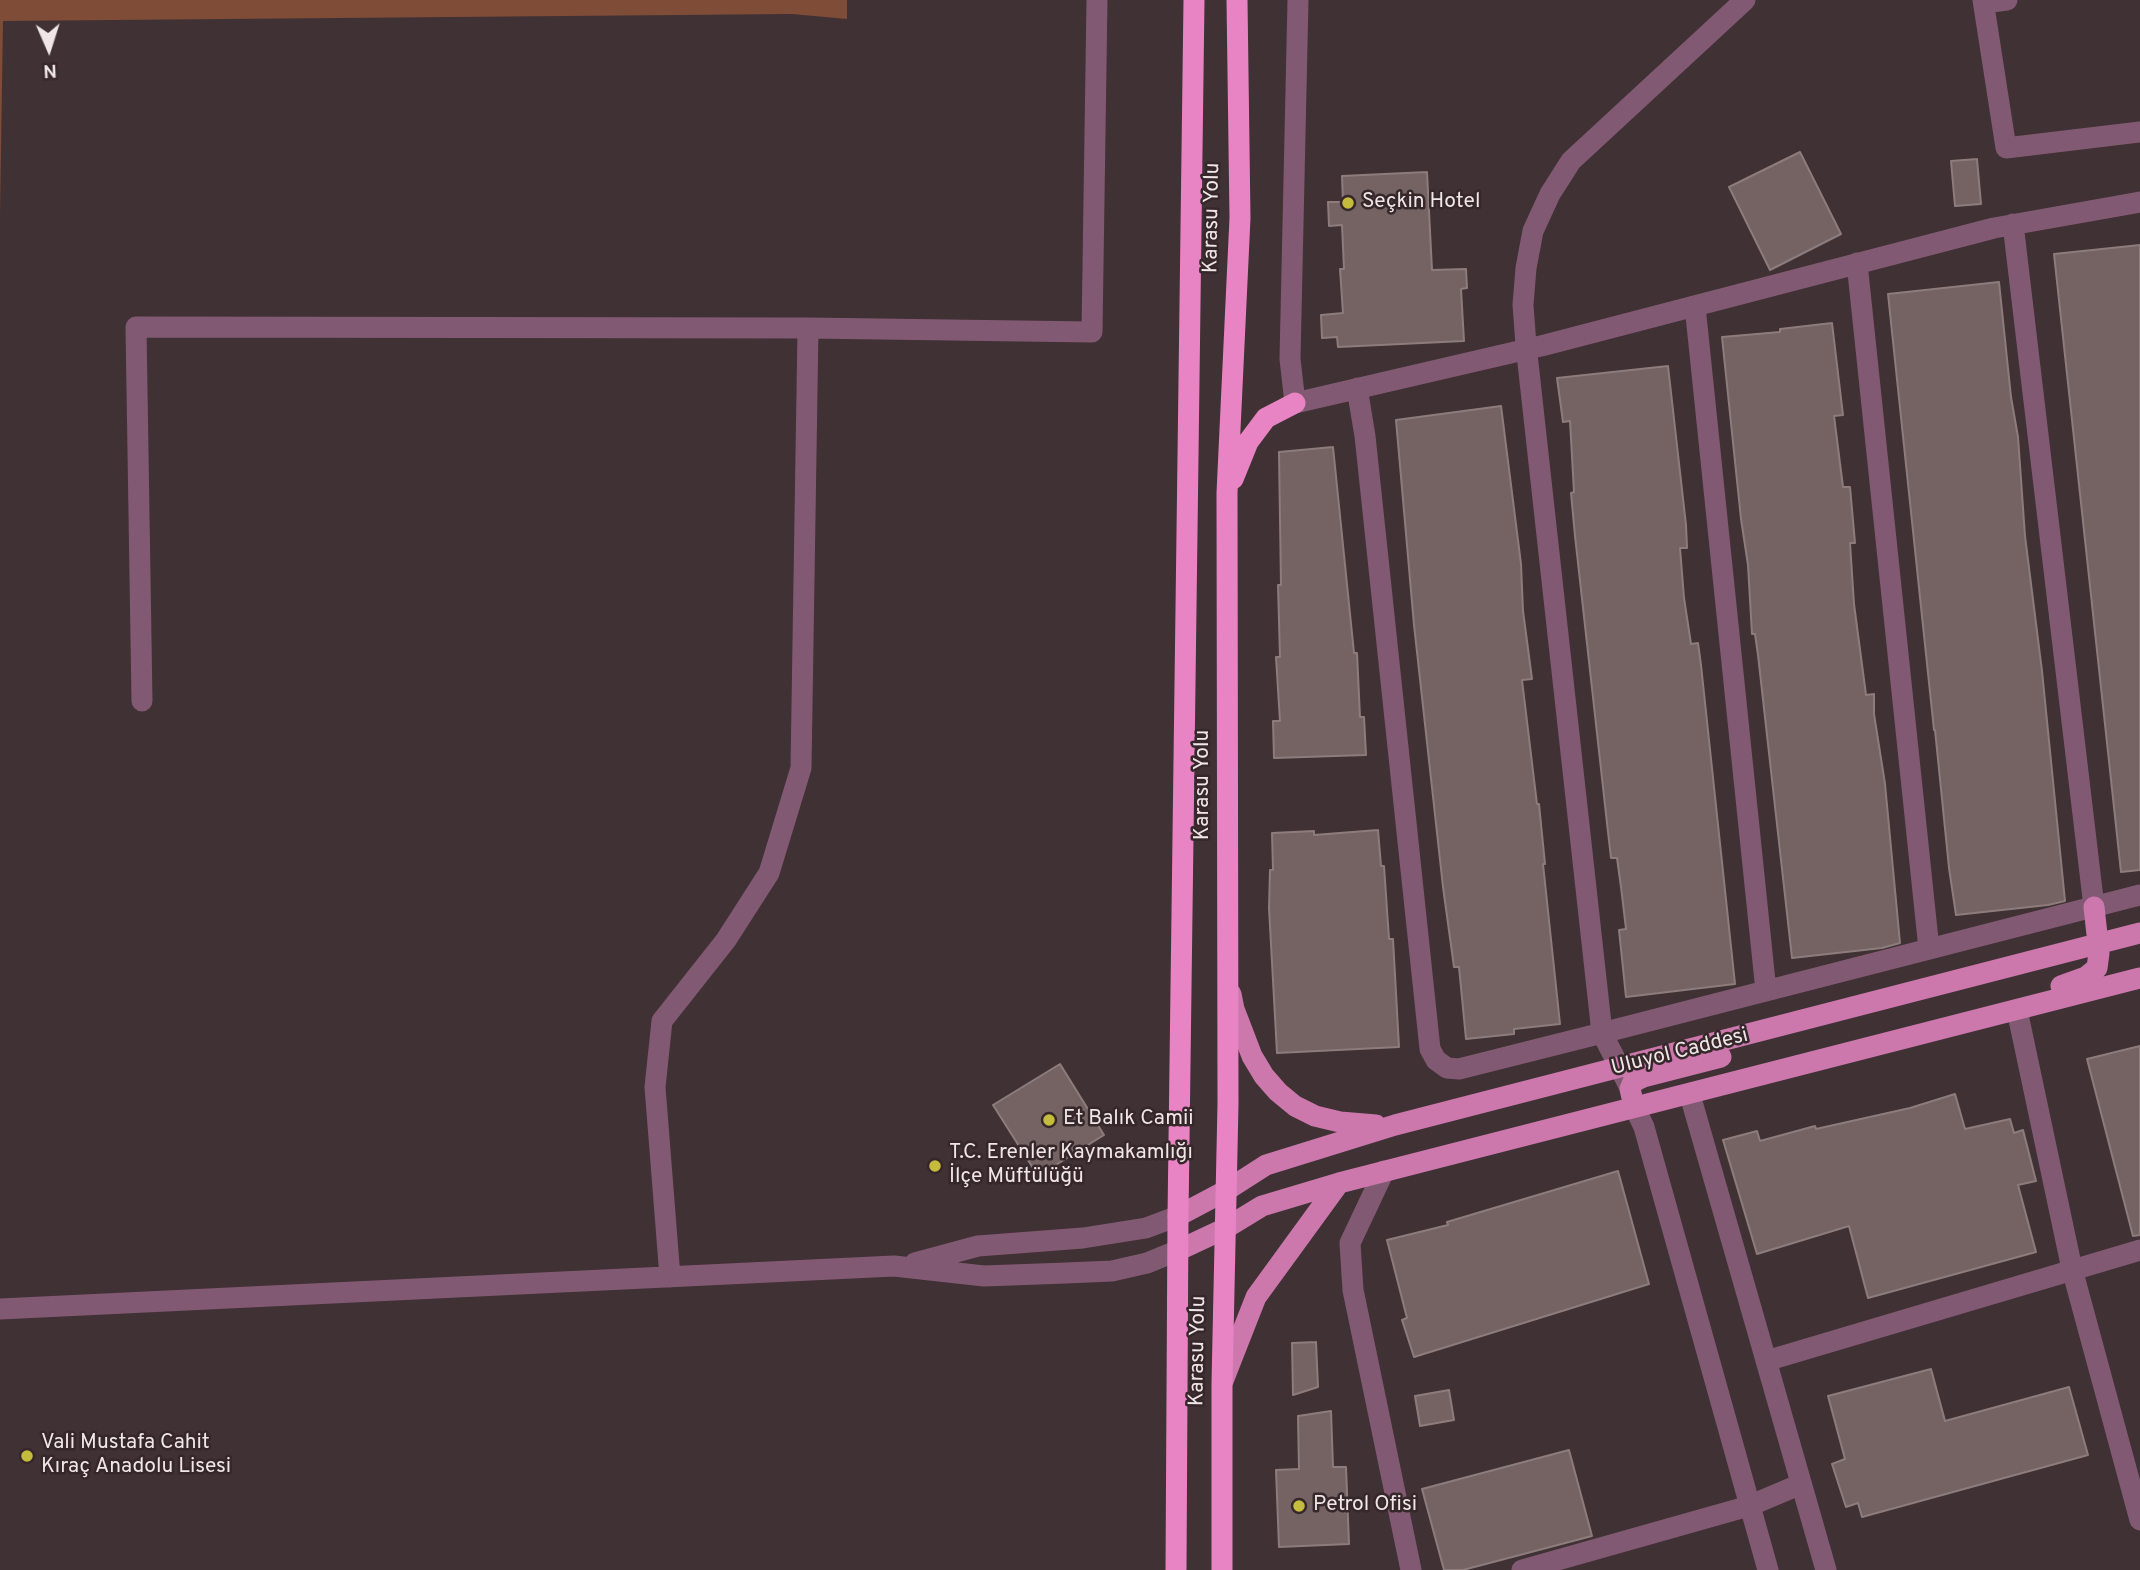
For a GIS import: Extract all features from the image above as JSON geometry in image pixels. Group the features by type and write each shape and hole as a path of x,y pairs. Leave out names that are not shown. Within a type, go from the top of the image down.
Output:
{"highway":[{"name":"Karasu Yolu","path":"1176,1570 1194,0"},
{"name":"Karasu Yolu","path":"1222,1570 1222,1383 1227,1190 1227,494 1240,218 1237,0"},
{"path":"1227,494 1248,442 1266,418 1295,402"}],"main road":[{"path":"2017,1010 2018,1001 2086,977 2097,968 2099,943 2094,907"},
{"name":"Uluyol Caddesi","path":"1178,1216 1266,1165 1395,1125 2140,933"},
{"path":"1227,977 1234,1009 1248,1046 1264,1076 1278,1093 1315,1116 1363,1126 1395,1125"},
{"name":"Uluyol Caddesi","path":"1179,1250 1226,1228 1262,1206 1632,1098 1690,1095 2140,978"},
{"path":"1632,1098 1633,1082 1643,1077 1753,1048 1820,1016"},
{"path":"1222,1383 1256,1297 1339,1183"}],"street":[{"path":"142,701 136,327 808,328 1093,332 1097,0"},
{"path":"1298,0 1290,359 1295,402 1527,349 2013,225 2140,202"},
{"path":"1745,0 1571,161 1550,194 1533,231 1523,305 1602,1033 1620,1068 1644,1127 1768,1570"},
{"path":"2007,0 1983,2 2006,148 2140,132"},
{"path":"2013,225 2094,907"},
{"path":"1857,263 1929,949"},
{"path":"1695,306 1766,991"},
{"path":"670,1278 655,1087 662,1021 726,940 769,873 801,768 808,328"},
{"path":"1357,388 1365,436 1430,1049 1436,1060 1447,1068 1459,1069 2140,895"},
{"path":"2017,1010 2072,1269 2140,1520"},
{"path":"1690,1095 1826,1570"},
{"path":"1384,1171 1350,1243 1353,1290 1411,1570"},
{"path":"906,1265 978,1246 1083,1238 1146,1228 1178,1216"},
{"path":"0,1309 906,1265 984,1276 1112,1271 1147,1263 1179,1250"},
{"path":"1766,1361 2140,1250"},
{"path":"1521,1570 1749,1506 1801,1484"}],"shaded area":[{"path":"0,0 847,0 847,19 792,14 3,21 0,217"}],"building":[{"path":"1800,152 1841,234 1770,270 1729,187"},
{"path":"1977,159 1981,204 1955,206 1951,161"},
{"path":"1427,172 1432,270 1466,269 1467,288 1461,289 1464,341 1338,347 1337,337 1322,338 1321,315 1343,313 1340,269 1344,269 1342,225 1329,226 1328,202 1343,202 1342,176"},
{"path":"2140,245 2140,870 2121,872 2054,254"},
{"path":"1999,282 2018,437 2025,536 2042,671 2065,901 1956,915 1888,294"},
{"path":"1832,323 1843,415 1834,416 1843,487 1850,487 1855,543 1850,543 1854,604 1866,695 1874,694 1900,943 1882,948 1792,958 1758,655 1755,634 1752,634 1748,565 1722,337 1780,332 1780,329"},
{"path":"1668,366 1686,525 1687,548 1680,548 1684,598 1691,644 1698,643 1701,665 1735,984 1626,997 1619,930 1626,929 1617,858 1611,858 1575,536 1571,493 1574,492 1570,421 1563,422 1557,378"},
{"path":"1501,406 1532,679 1522,680 1539,804 1560,1024 1514,1029 1514,1034 1466,1039 1459,967 1454,967 1443,887 1414,625 1396,420"},
{"path":"1333,447 1366,755 1274,758 1273,721 1280,721 1276,657 1280,657 1279,452"},
{"path":"1378,830 1381,866 1384,866 1389,939 1393,939 1399,1047 1277,1053 1269,908 1270,870 1273,870 1272,833 1314,831 1314,835"},
{"path":"2140,1046 2140,1235 2133,1236 2087,1059"},
{"name":"Et Balık Camii","path":"1060,1064 1104,1135 1038,1176 993,1105"},
{"path":"1955,1094 1965,1129 2010,1119 2014,1133 2023,1130 2036,1181 2018,1185 2036,1252 1868,1298 1849,1226 1757,1254 1723,1140 1757,1131 1760,1141 1815,1126 1816,1129 1910,1108"},
{"path":"1618,1171 1649,1284 1414,1357 1402,1320 1407,1318 1387,1240 1448,1225 1447,1222"},
{"path":"1316,1342 1318,1387 1293,1395 1292,1343"},
{"path":"1931,1369 1945,1421 2069,1387 2088,1455 1862,1517 1858,1503 1846,1507 1832,1464 1845,1459 1828,1396"},
{"path":"1449,1390 1454,1420 1420,1426 1415,1396"},
{"path":"1331,1411 1333,1467 1346,1467 1349,1544 1279,1547 1276,1470 1299,1469 1298,1416"},
{"path":"1569,1450 1592,1536 1463,1570 1444,1570 1422,1489"}],"place":[{"name":"Seçkin Hotel","path":"1348,203"},
{"name":"Et Balık Camii","path":"1049,1120"},
{"name":"T.C. Erenler Kaymakamlığı İlçe Müftülüğü","path":"935,1166"},
{"name":"Vali Mustafa Cahit Kıraç Anadolu Lisesi","path":"27,1456"},
{"name":"Petrol Ofisi","path":"1299,1506"}]}
